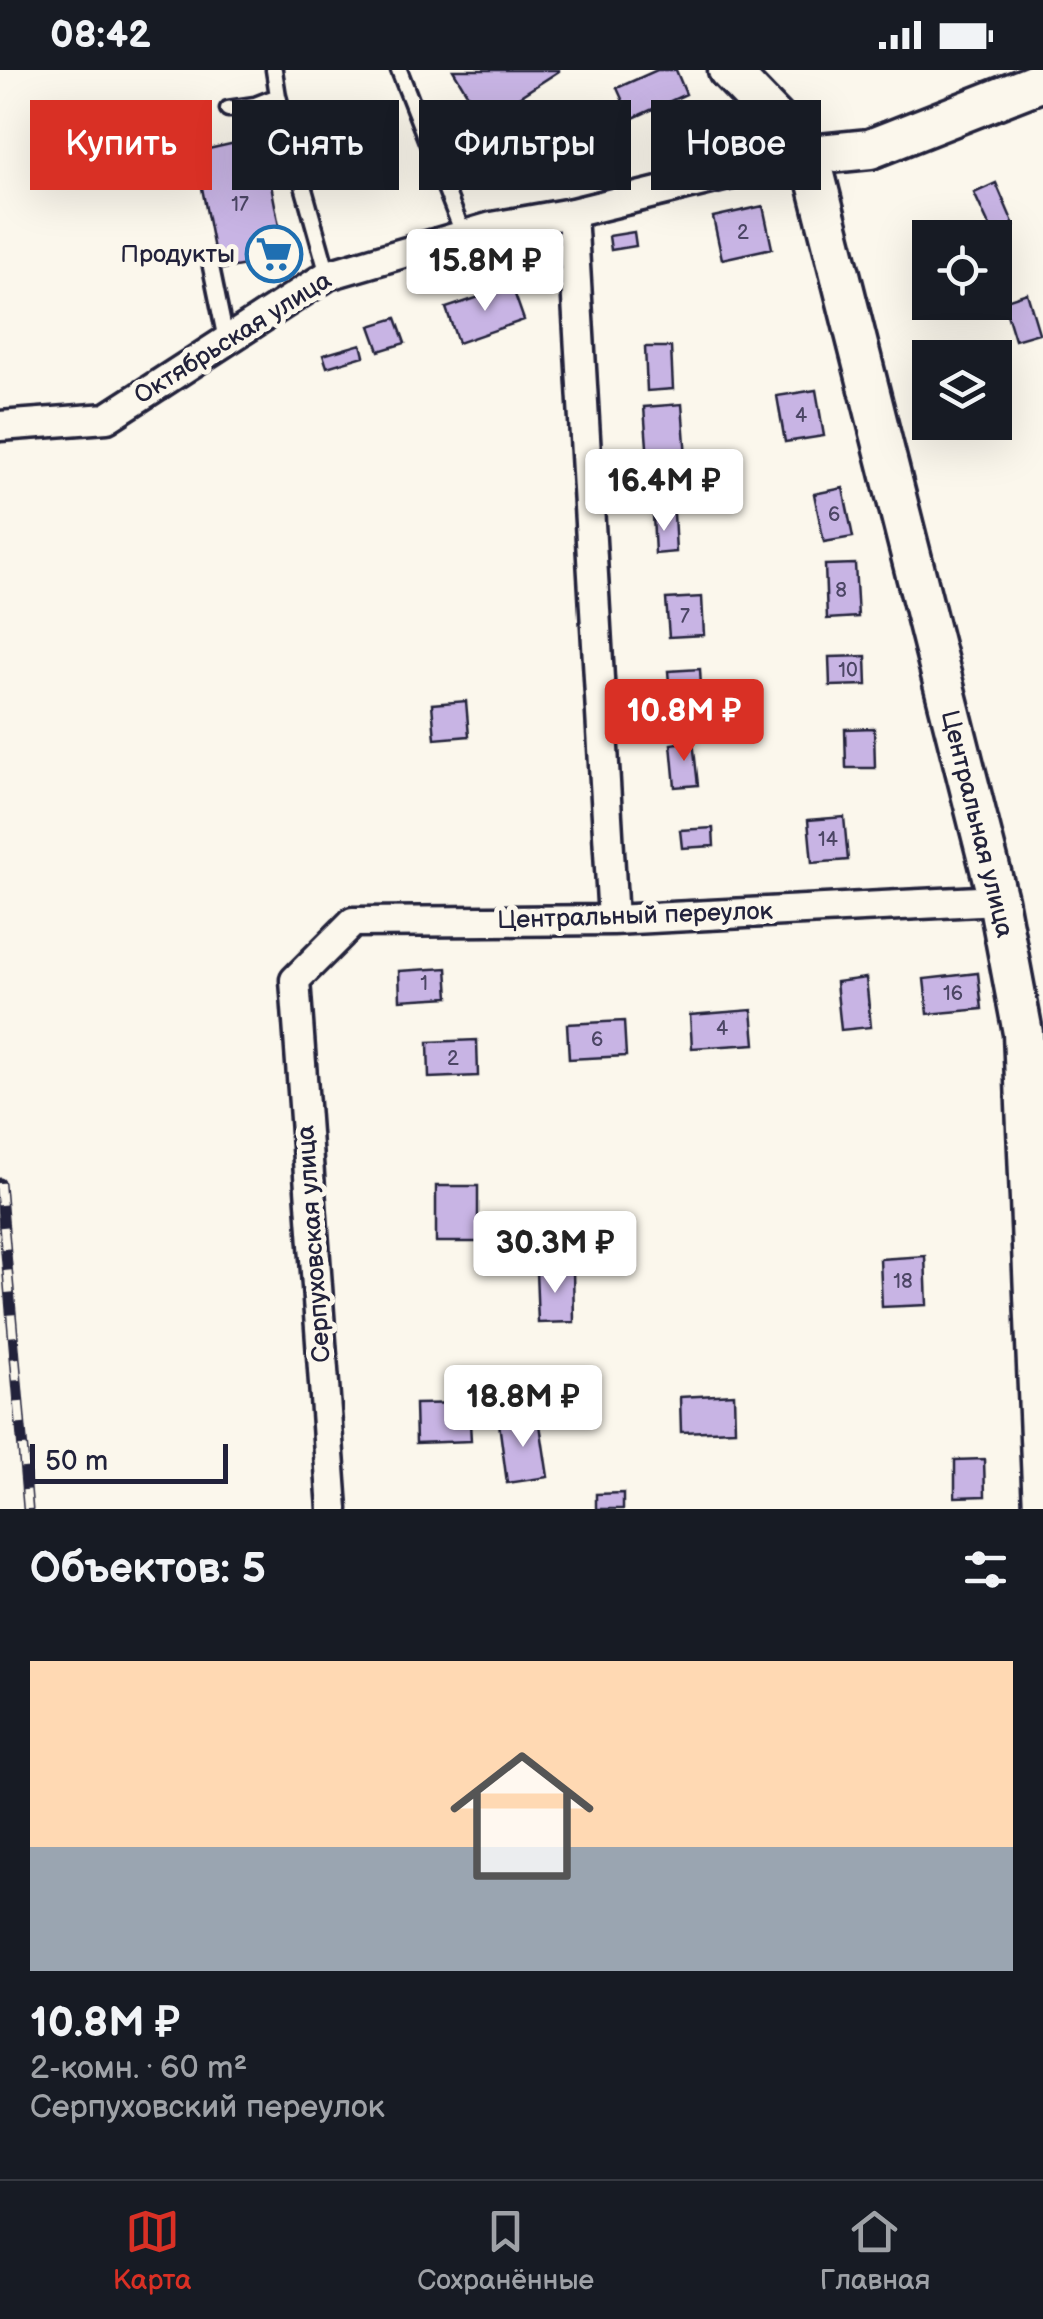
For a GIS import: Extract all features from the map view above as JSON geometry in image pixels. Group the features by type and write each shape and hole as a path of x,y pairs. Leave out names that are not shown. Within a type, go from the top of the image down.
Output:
{"street":[{"path":"728,70 757,100"},
{"name":"Октябрьская улица","path":"821,153 870,149 1043,81"},
{"name":"Октябрьская улица","path":"0,426 108,418 328,275 492,227 572,213 665,190"},
{"name":"Центральная улица","path":"819,190 998,900 1023,1033 1043,1509"},
{"path":"572,213 612,920"},
{"name":"Центральный переулок","path":"295,980 352,922 612,920 998,900"},
{"name":"Серпуховская улица","path":"295,980 332,1509"}],"lane":[{"path":"274,70 328,275"},
{"path":"399,70 464,236"},
{"path":"228,108 255,105 278,96"},
{"path":"211,266 226,341"}],"building":[{"path":"453,70 559,70 514,100 471,100"},
{"path":"657,70 676,70 686,94 673,100 651,100 651,110 631,119 631,100 622,100 617,88"},
{"path":"232,144 232,190 272,190 285,258 218,270 202,190 212,190 212,148"},
{"path":"996,183 1012,220 987,220 974,193"},
{"path":"763,206 772,248 722,259 713,217"},
{"path":"634,232 636,246 611,250 609,236"},
{"path":"512,286 524,320 458,343 446,308"},
{"path":"1027,293 1039,333 1015,340 1009,320 1012,320 1012,298"},
{"path":"396,318 405,343 379,351 370,326"},
{"path":"361,344 364,356 327,367 323,355"},
{"path":"645,347 671,347 673,389 647,391"},
{"path":"816,390 824,436 785,442 777,396"},
{"path":"682,404 686,457 648,460 644,407"},
{"path":"843,488 853,537 824,542 814,494"},
{"path":"674,513 676,552 655,554 653,515"},
{"path":"855,564 858,617 827,619 825,565"},
{"path":"702,597 704,635 669,637 666,599"},
{"path":"866,656 867,685 830,686 829,657"},
{"path":"700,669 702,705 671,706 668,671"},
{"path":"466,701 469,736 435,739 432,704"},
{"path":"874,728 875,768 846,768 845,729"},
{"path":"693,741 698,785 675,787 671,744"},
{"path":"844,817 848,860 812,863 808,820"},
{"path":"713,828 714,846 682,848 680,830"},
{"path":"447,968 449,997 400,1000 399,971"},
{"path":"978,973 982,1009 928,1014 924,979"},
{"path":"866,978 871,1027 841,1030 836,982"},
{"path":"752,1010 755,1044 692,1048 690,1015"},
{"path":"624,1021 626,1056 569,1059 567,1024"},
{"path":"477,1040 478,1076 429,1078 428,1042"},
{"path":"436,1186 478,1186 478,1242 436,1242"},
{"path":"925,1256 927,1305 882,1307 880,1259"},
{"path":"573,1269 574,1322 538,1323 536,1271"},
{"path":"734,1394 735,1430 681,1432 680,1397"},
{"path":"469,1403 471,1441 416,1443 415,1404"},
{"path":"539,1418 548,1477 507,1483 499,1423"},
{"path":"984,1459 985,1496 955,1497 955,1460"},
{"path":"623,1493 623,1509 596,1509 596,1494"}],"railway":[{"path":"0,1183 28,1509"}],"place":[{"name":"Продукты","path":"274,254"}]}
